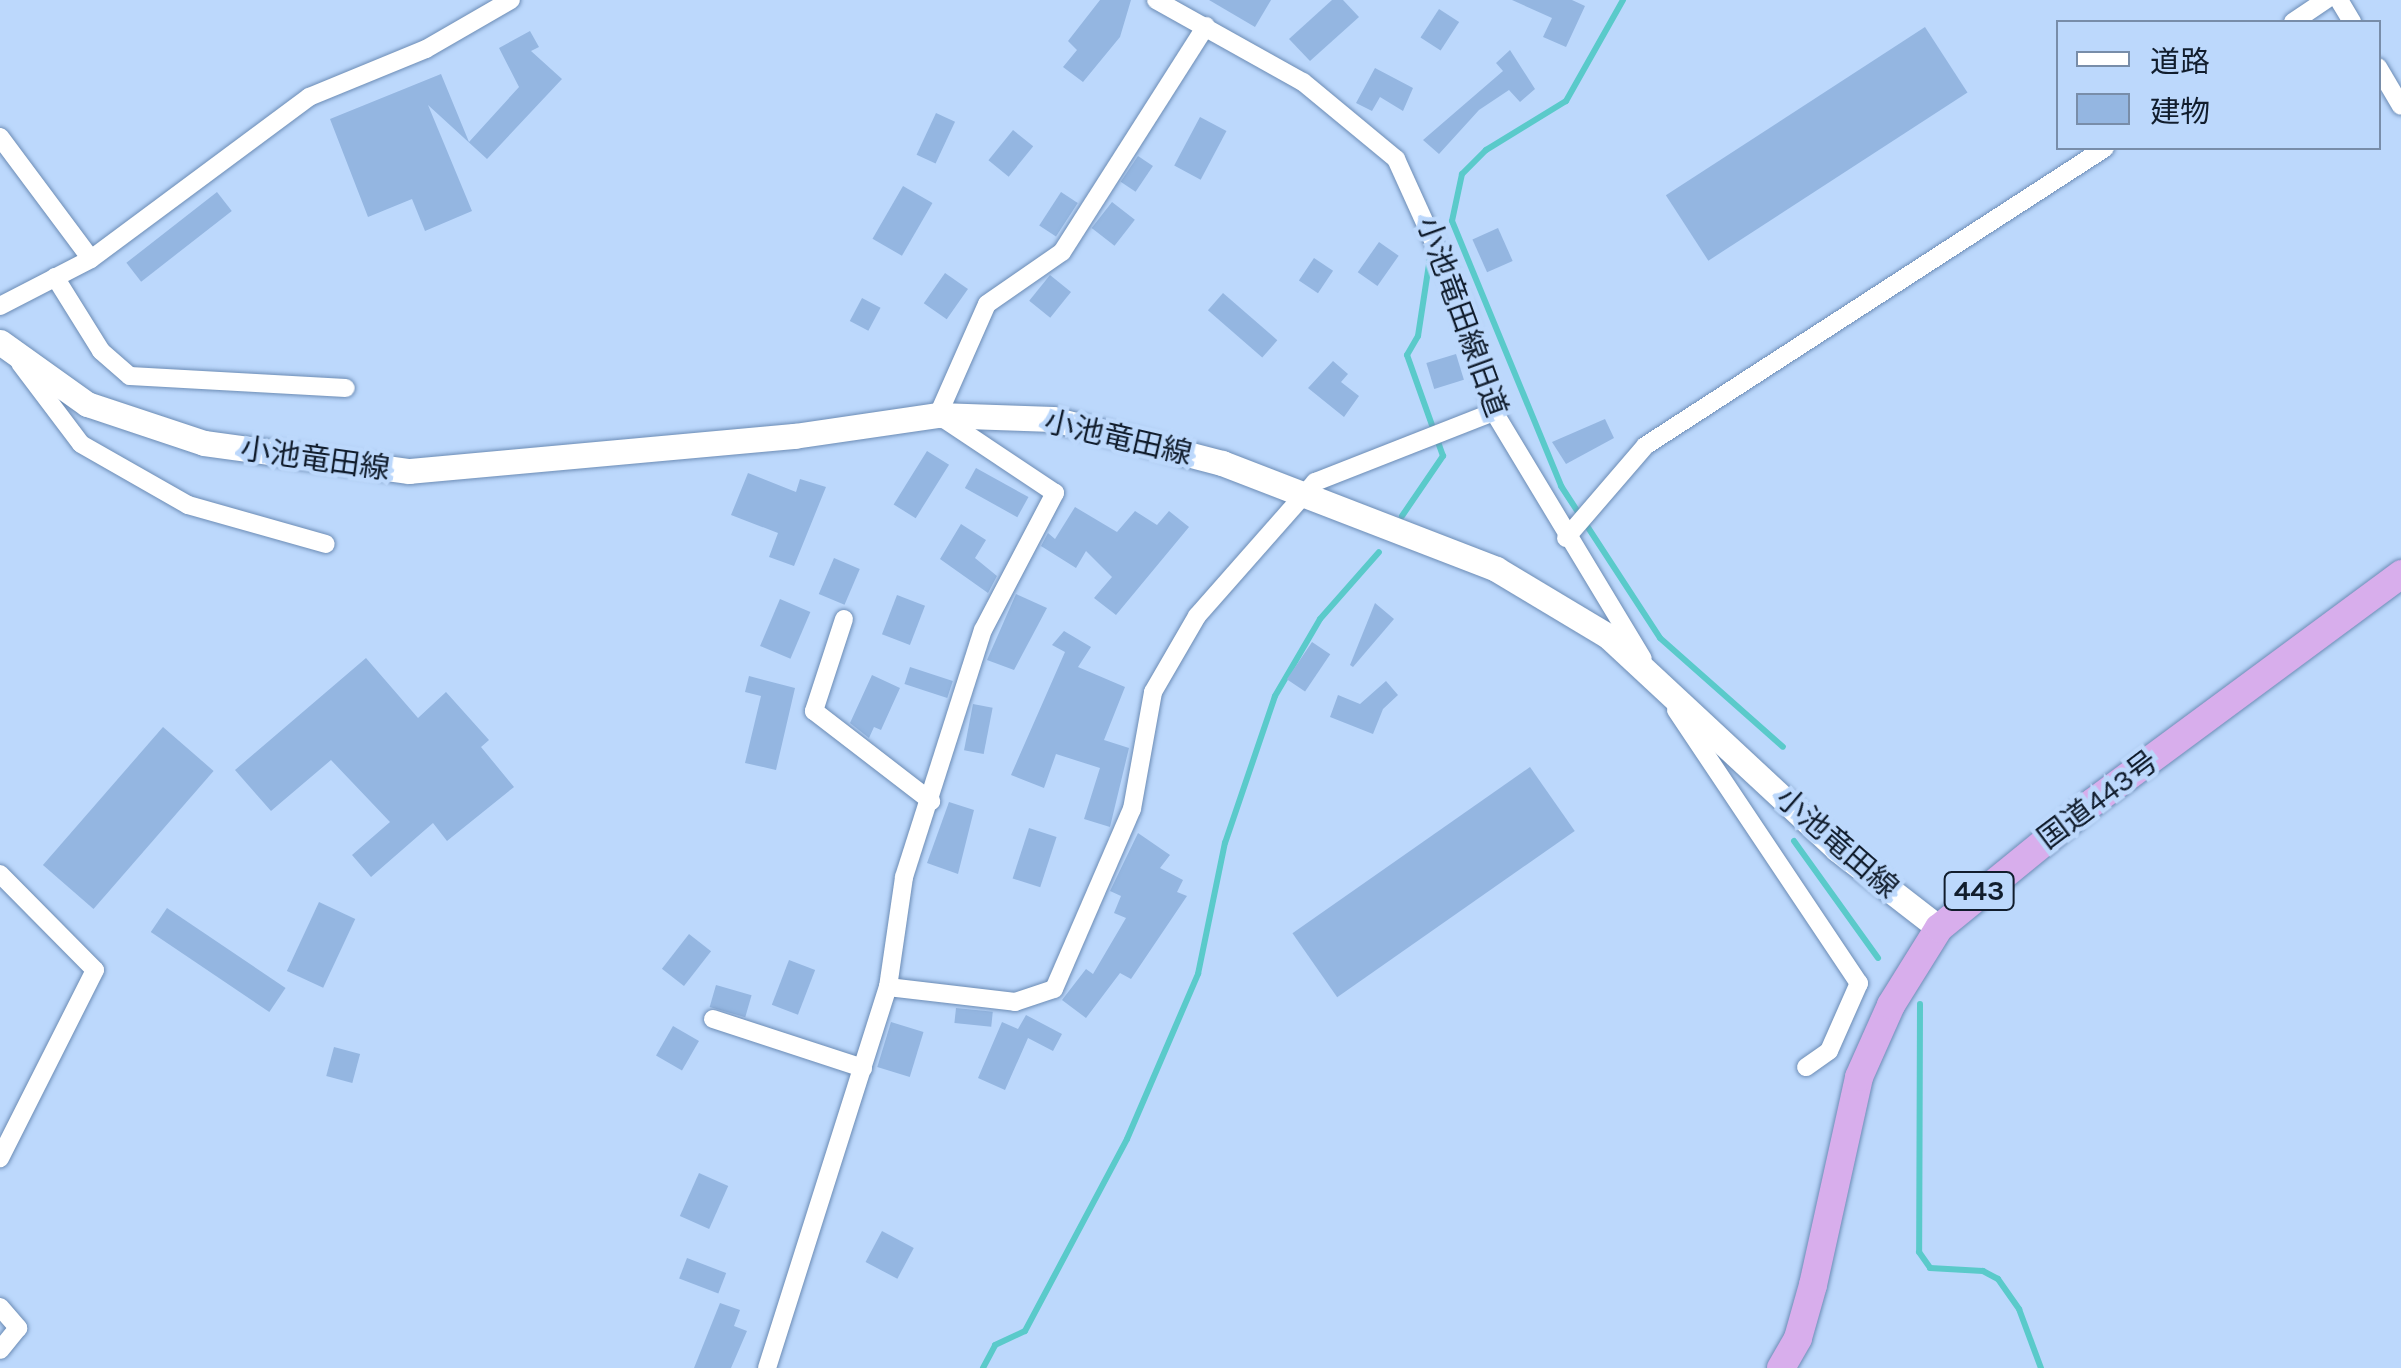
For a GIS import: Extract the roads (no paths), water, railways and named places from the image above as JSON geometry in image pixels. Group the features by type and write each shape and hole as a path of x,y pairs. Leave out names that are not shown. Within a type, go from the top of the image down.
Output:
{"highway":[{"name":"国道443号","path":"1780,1368 1798,1338 1813,1286 1859,1077 1891,1005 1939,928 2080,813 2401,574"}],"main road":[{"name":"小池竜田線","path":"8,350 87,404 204,443 409,471 794,436 938,415 1053,419 1222,463 1496,568 1650,669 1837,849 1939,928"}],"street":[{"path":"0,306 90,259 309,97 426,49 510,0"},
{"name":"小池竜田線旧道","path":"1156,0 1303,82 1396,159 1464,309 1494,412 1577,524 1650,669 1859,983 1829,1051 1806,1067"},
{"path":"2295,20 2326,0"},
{"path":"767,1368 888,987 904,877 982,630 1055,493 938,415 986,304 1062,252 1206,26"},
{"path":"2381,72 2401,106"},
{"path":"0,137 90,259"},
{"path":"1577,524 1645,446 2102,150"},
{"path":"55,277 101,351 130,376 346,388"},
{"path":"8,350 81,444 188,506 326,544"},
{"path":"888,987 1015,1002 1054,989 1132,810 1153,692 1197,616 1315,482 1494,412"},
{"path":"844,619 814,711 931,801"},
{"path":"0,874 95,970 0,1158"},
{"path":"713,1019 863,1068"},
{"path":"0,1307 18,1328 0,1350"}],"waterway":[{"path":"1623,0 1566,101 1486,150 1462,174 1452,221 1561,486 1660,638 1783,747"},
{"path":"1402,516 1443,456 1407,355 1418,336 1431,251"},
{"path":"983,1368 995,1345 1025,1331 1127,1139 1198,974 1225,843 1275,696 1320,619 1379,552"},
{"path":"1794,841 1878,958"},
{"path":"1920,1004 1919,1252 1930,1268 1983,1271 1998,1279 2019,1309 2041,1368"}]}
